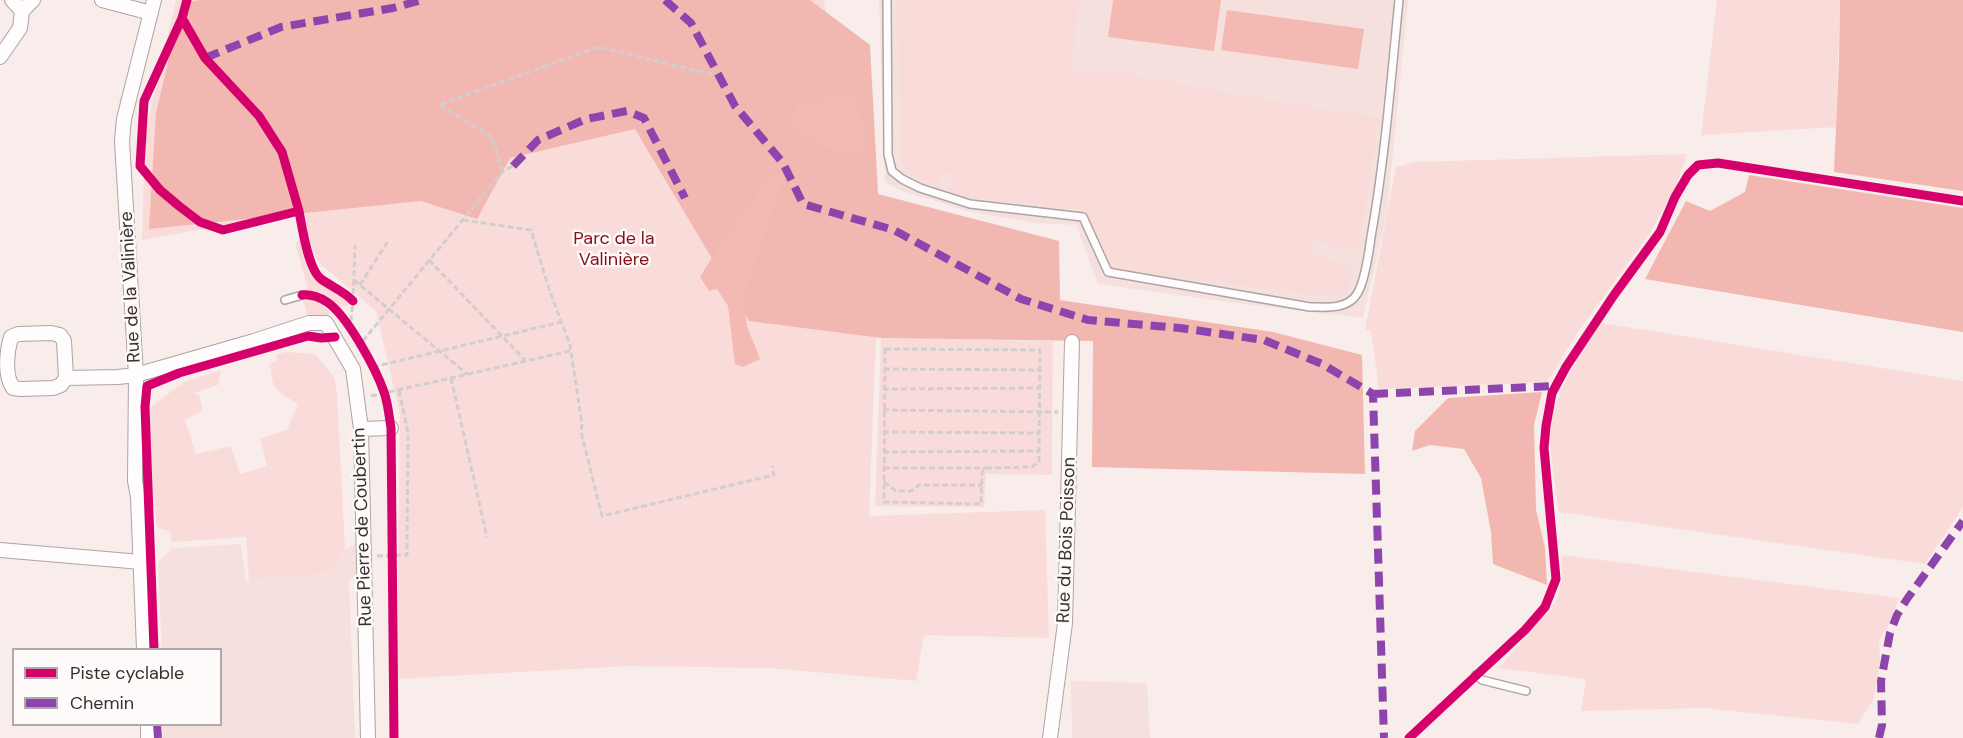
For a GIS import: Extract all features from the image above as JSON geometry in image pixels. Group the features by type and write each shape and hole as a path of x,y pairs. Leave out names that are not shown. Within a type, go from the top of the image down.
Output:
{"street":[{"path":"12,0 22,11"},
{"path":"0,57 20,28 22,11 33,0"},
{"path":"102,0 152,6"},
{"name":"Rue de la Valinière","path":"144,648 138,497 135,481 136,375 122,141 124,119 152,6"},
{"name":"Rue Pierre de Coubertin","path":"136,375 309,323 326,323 353,369 358,399 361,429 368,738"},
{"path":"18,334 60,335 64,341 66,378 61,385 53,388 12,387 8,371 8,348 11,337 18,334"},
{"name":"Rue du Bois Poisson","path":"1050,738 1065,623 1072,342"},
{"path":"66,378 136,375"},
{"path":"361,429 392,428"},
{"path":"0,550 141,562"}],"lane":[{"path":"887,0 888,153 892,171 902,179 920,188 970,204 1083,218 1108,272 1310,306 1335,308 1348,303 1357,295 1366,266 1379,191 1399,0"},
{"path":"285,300 302,295"},
{"path":"1476,675 1482,680 1526,691"}],"path":[{"path":"503,171 491,136 439,105 598,47 719,76"},
{"path":"348,360 503,171 513,166"},
{"path":"463,220 531,230 571,350 582,424 581,432 602,516 774,475 772,466"},
{"path":"360,285 388,241"},
{"path":"350,330 355,245"},
{"path":"429,260 525,361"},
{"path":"354,280 467,374"},
{"path":"342,318 379,380 387,405"},
{"path":"358,399 379,380 440,351 561,322"},
{"path":"884,468 987,468 1032,468 1039,461 1040,350 885,349 883,389 884,502 981,504 982,472 987,468"},
{"path":"379,380 399,390 571,350"},
{"path":"884,369 1040,370"},
{"path":"451,378 487,537"},
{"path":"883,389 1040,388"},
{"path":"364,556 407,555 408,433 399,390"},
{"path":"883,410 1070,412"},
{"path":"883,432 1039,433"},
{"path":"884,452 1039,451"},
{"path":"884,481 896,492 911,491 919,484 982,484"},
{"path":"392,544 393,567"}],"shaded area":[{"path":"200,0 810,0 870,45 878,194 1059,241 1060,300 1273,332 1362,355 1365,474 1092,467 1093,341 881,338 749,321 635,129 510,158 477,219 421,201 149,229 156,113 182,3"},
{"path":"879,0 1408,0 1387,213 1363,318 1098,284 1076,225 1036,223 970,212 899,190 885,182"},
{"path":"1113,0 1221,0 1214,51 1108,37"},
{"path":"1840,0 1963,0 1963,191 1834,172"},
{"path":"1227,10 1364,29 1358,69 1221,50"},
{"path":"849,94 858,106 863,128 864,151 847,153 814,143 797,131 793,124 796,105 823,105 828,97"},
{"path":"772,172 784,175 754,269 742,295 747,326 760,359 743,367 735,364 728,306 717,289 709,291 700,277 727,233 748,208"},
{"path":"1749,175 1963,208 1963,332 1645,279 1686,201 1710,211 1745,192"},
{"path":"1542,392 1534,425 1536,510 1545,548 1547,585 1493,564 1491,532 1481,478 1464,449 1430,445 1412,451 1415,431 1448,398"},
{"path":"241,544 246,582 331,573 345,549 356,544 359,573 349,580 355,738 163,738 162,726 222,726 222,648 162,648 158,563 172,548"},
{"path":"1071,681 1147,683 1150,738 1072,738"}],"green space":[{"name":"Parc de la Valinière","path":"176,0 824,0 876,338 869,516 1045,510 1049,638 924,635 916,681 770,668 627,666 397,679 400,414 376,311 318,262 298,212 142,240 145,134"},
{"path":"897,0 1079,0 1071,72 1119,72 1233,94 1379,118 1358,253 1311,241 1309,254 1353,265 1349,286 1336,297 1112,269 1084,210 966,198 949,192 954,176 944,171 937,185 913,175 902,162 901,155"},
{"path":"1717,0 1840,0 1836,127 1701,135"},
{"path":"1687,154 1676,187 1650,233 1577,333 1547,382 1379,389 1371,331 1365,330 1396,167 1415,162"},
{"path":"299,239 313,274 321,283 346,300 349,306 338,307 319,293 300,291 308,288 295,244"},
{"path":"303,299 319,302 331,314 312,316 307,314"},
{"path":"1601,323 1963,381 1963,507 1925,564 1559,512 1550,442 1554,410 1566,380"},
{"path":"881,338 1053,341 1052,475 986,474 984,507 875,506"},
{"path":"286,352 315,354 334,377 337,392 345,549 331,573 249,580 246,537 171,542 171,532 158,528 156,506 153,506 148,409 184,382 221,370 218,385 194,393 199,395 203,410 185,420 196,454 231,446 240,474 267,466 260,438 287,430 298,404 276,389 272,380 270,363 277,361 276,354"},
{"path":"1562,555 1899,598 1889,624 1879,641 1880,660 1874,698 1858,724 1704,708 1581,711 1586,679 1499,668 1556,601 1562,581"}],"marked path":[{"path":"205,58 281,27 393,8 422,0"},
{"path":"665,0 691,23 735,106 783,163 803,204 894,230 1021,299 1088,320 1180,328 1264,340 1322,364 1373,394 1384,738"},
{"path":"513,166 538,140 586,119 627,111 644,118 685,198"},
{"path":"1373,394 1556,386"},
{"path":"1879,738 1882,725 1881,681 1890,633 1907,599 1963,521"},
{"path":"157,726 158,738"}],"cycle path":[{"path":"187,0 182,18 144,101 140,166 160,190 179,206 200,222 223,230 299,211 306,247 316,274 353,301"},
{"path":"182,18 205,58 259,116 282,152 299,211"},
{"path":"1409,738 1525,630 1545,607 1556,579 1544,448 1552,393 1566,367 1614,295 1660,232 1675,197 1688,175 1698,165 1718,163 1963,201"},
{"path":"302,295 312,295 324,300 343,318 375,370 387,405 391,428 394,738"},
{"path":"154,648 145,407 147,386 179,373 308,336 335,337"}]}
